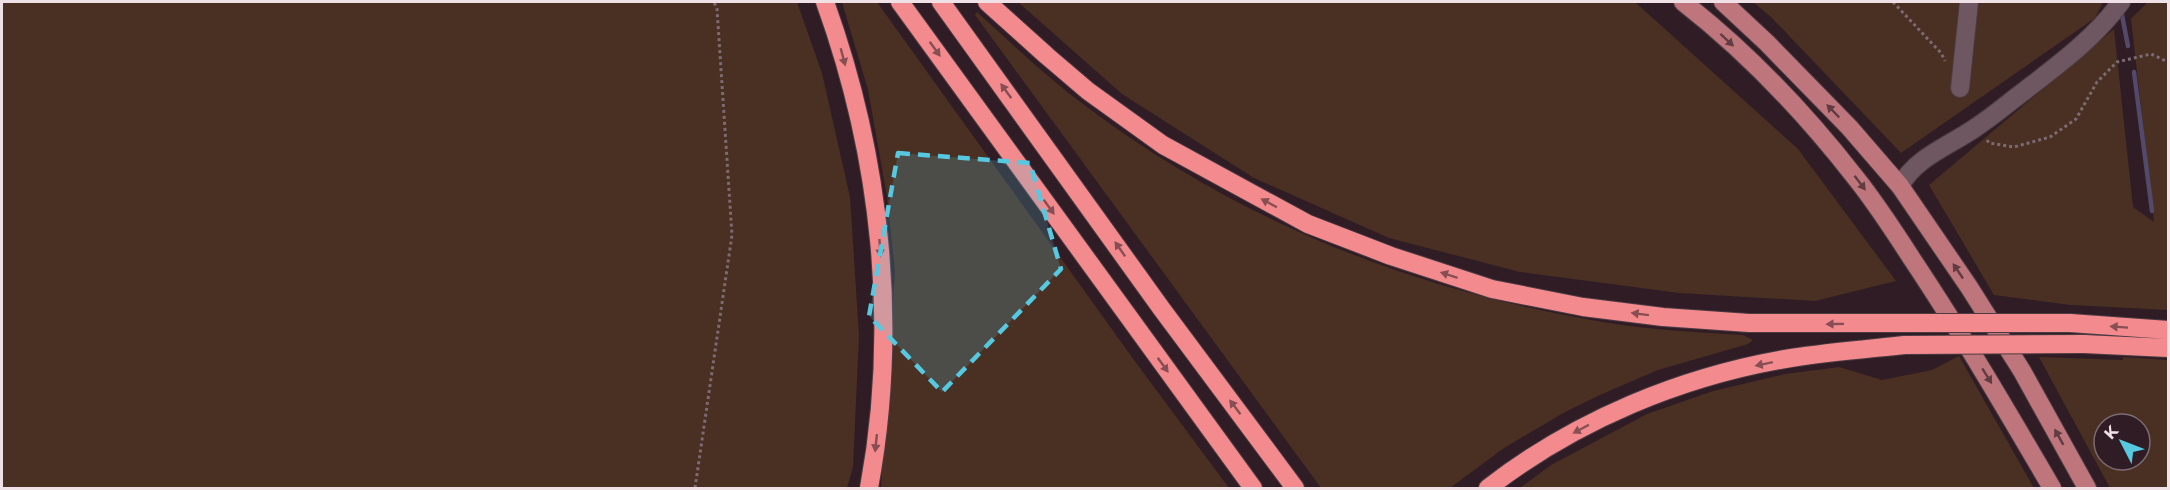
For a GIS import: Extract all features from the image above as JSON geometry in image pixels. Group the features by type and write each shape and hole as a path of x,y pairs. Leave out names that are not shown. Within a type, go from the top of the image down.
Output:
{"highway":[{"path":"825,2 838,38 862,123 879,239 883,314 882,377 876,450 869,489"},
{"path":"900,2 1253,489"},
{"path":"941,2 1161,308 1295,489"},
{"path":"987,2 1088,91 1163,145 1308,224 1391,256 1492,289 1583,307 1663,317 1749,323 2070,323 2169,330"},
{"path":"1488,489 1549,446 1586,426 1667,390 1706,377 1789,358 1905,345 2084,344 2169,348"}],"main road":[{"path":"1683,2 1773,84 1831,146 1875,204 1947,312 2052,489"},
{"path":"1723,2 1767,43 1849,127 1900,186 1969,287 2022,371 2087,489"},
{"path":"1875,204 1900,186"}],"street":[{"path":"1960,88 1969,2"},
{"path":"1900,186 1918,178 1944,159 1975,128 2039,80 2097,31 2121,2"}],"path":[{"path":"695,489 732,235 717,9 714,2"},
{"path":"1893,2 1946,61"},
{"path":"1975,128 1989,143 2014,147 2050,137 2076,119 2097,82 2116,62 2151,54 2169,62"}],"highlighted area":[{"path":"898,153 1030,163 1061,269 942,392 869,316"}],"shaded area":[{"path":"2,2 797,2 822,73 850,197 859,335 853,467 847,488 2,488"},
{"path":"842,2 877,2 1134,360 1229,488 881,488 895,271 887,197 868,90"},
{"path":"1018,2 1635,2 1798,149 1896,281 1815,301 1679,293 1520,272 1389,238 1254,178 1122,94"},
{"path":"1753,2 2103,2 2095,18 1901,153 1771,17"},
{"path":"2148,2 2168,2 2168,310 2071,305 1994,295 1929,185 2114,29 2133,207 2154,222 2131,19"},
{"path":"977,12 1058,85 1145,148 1206,185 1332,246 1397,271 1465,292 1533,309 1620,325 1743,335 1753,340 1748,344 1658,370 1565,412 1504,448 1450,488 1321,488 975,15"},
{"path":"1959,356 2034,488 1520,488 1551,465 1647,414 1713,391 1785,374 1839,367 1882,380 1932,370"},
{"path":"2039,357 2123,360 2123,357 2168,360 2168,488 2110,488 2101,472 2152,472 2152,412 2092,412 2092,455"}],"waterway":[{"path":"2121,10 2128,46"},
{"path":"2134,72 2152,211"}]}
